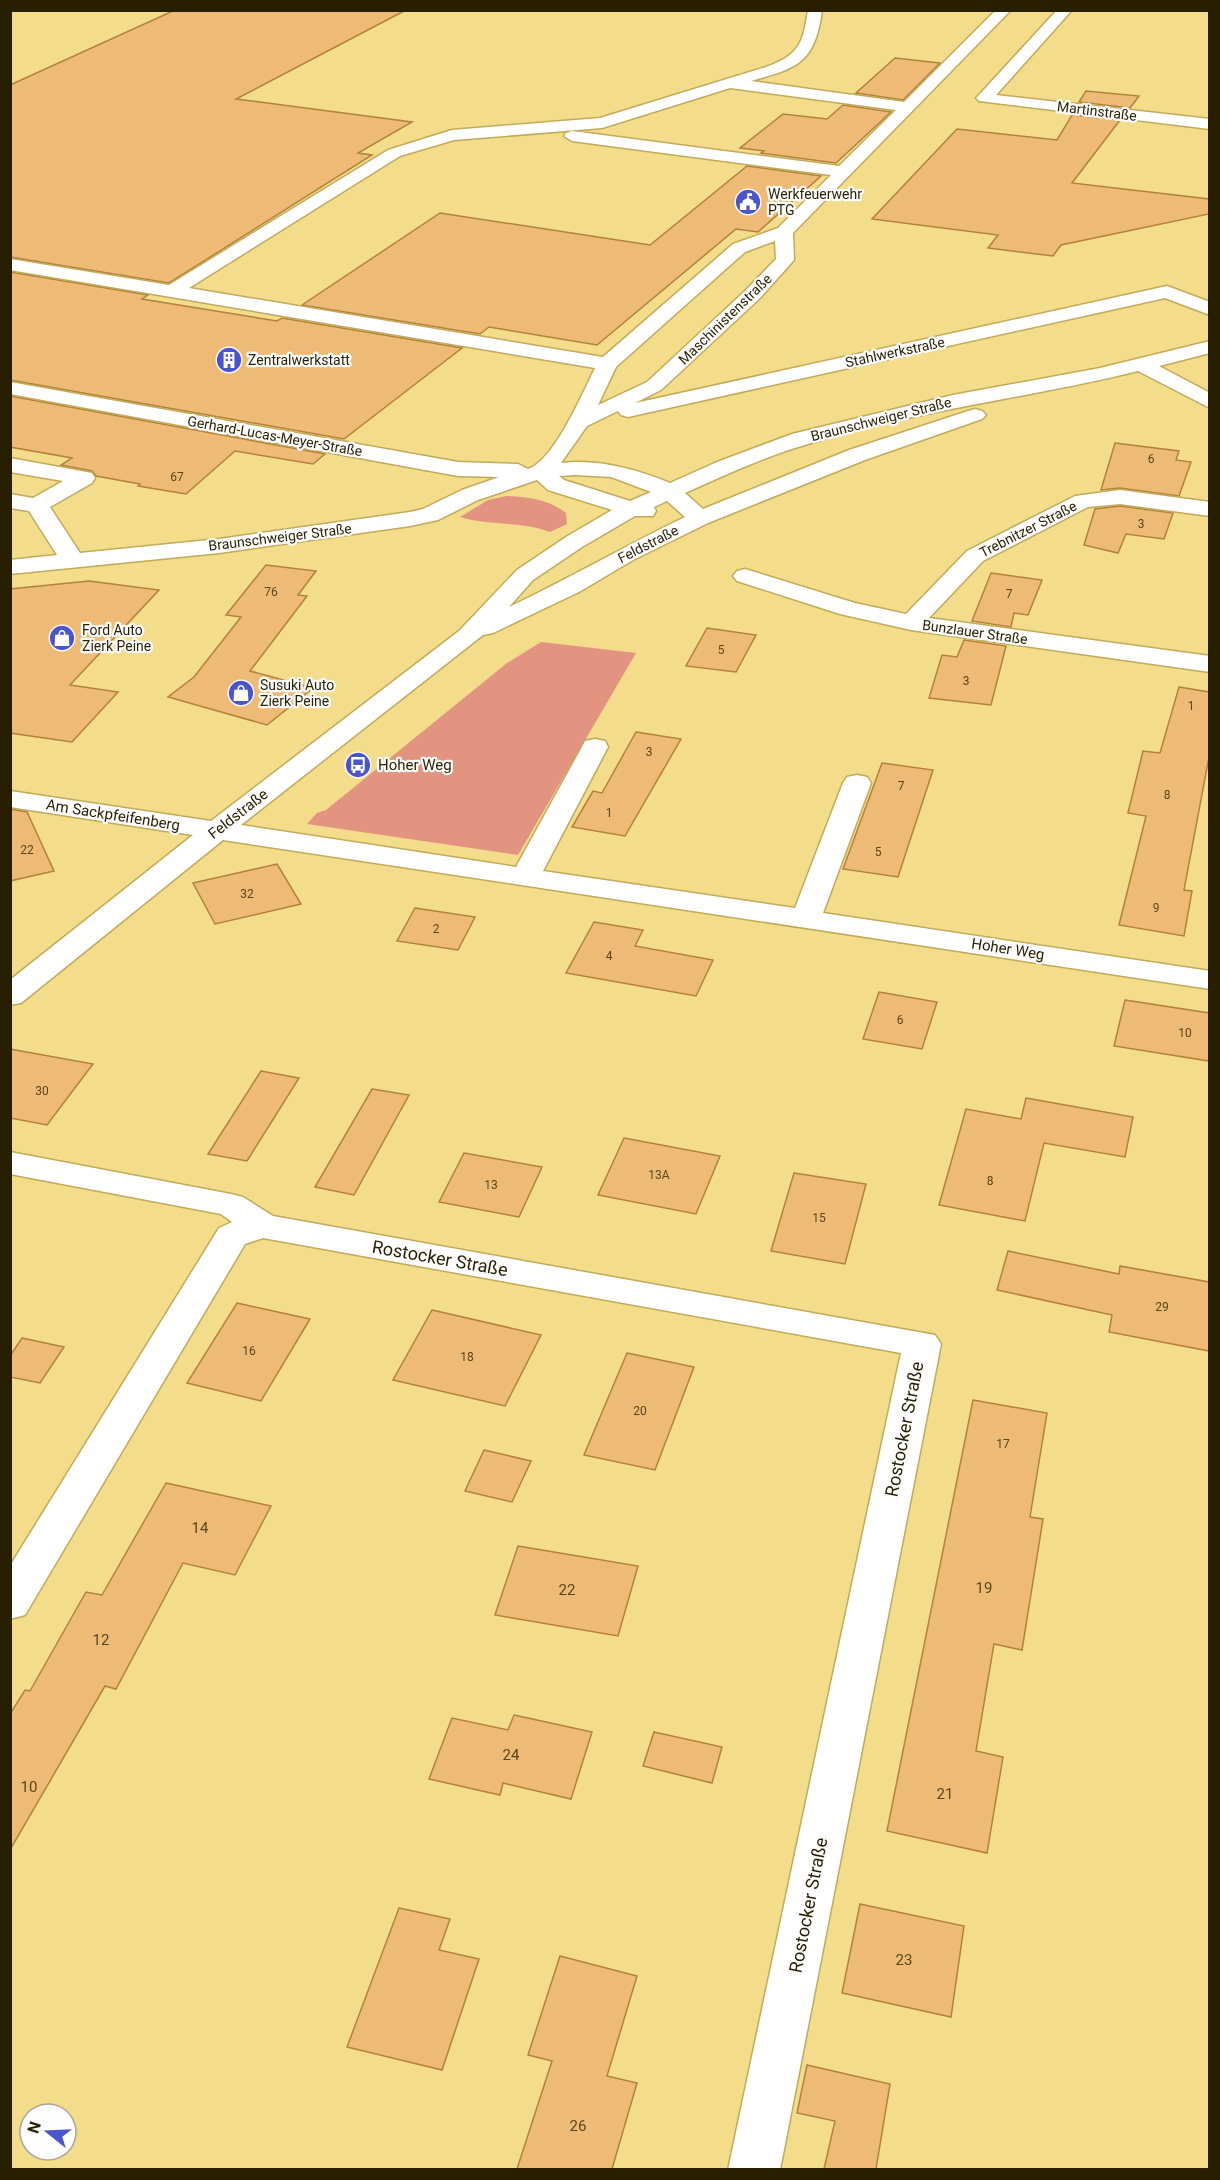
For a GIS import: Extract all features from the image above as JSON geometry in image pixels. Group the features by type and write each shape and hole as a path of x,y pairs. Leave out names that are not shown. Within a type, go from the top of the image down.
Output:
{"street":[{"path":"172,291 394,153 452,135 602,123 729,83 787,63 802,52 812,34 815,10"},
{"path":"541,472 563,448 579,422 607,364 739,248 784,232 1004,10"},
{"name":"Martinstraße","path":"1065,10 984,98 1209,124"},
{"path":"729,83 908,106"},
{"path":"519,129 843,172"},
{"name":"Maschinistenstraße","path":"579,422 654,386 752,295 785,260 784,232"},
{"path":"10,264 607,364"},
{"name":"Stahlwerkstraße","path":"579,422 1167,292 1209,309"},
{"name":"Braunschweiger Straße","path":"631,509 724,467 821,434 953,401 1100,374 1209,347"},
{"path":"1141,364 1209,402"},
{"name":"Braunschweiger Straße","path":"700,518 857,456 1100,374"},
{"name":"Gerhard-Lucas-Meyer-Straße","path":"10,388 458,469 541,472"},
{"path":"10,465 84,478 37,505 10,501"},
{"path":"541,472 575,468 614,471 669,491 700,518"},
{"path":"541,472 556,485 631,509 700,518"},
{"name":"Braunschweiger Straße","path":"10,567 300,536 410,519 430,515 470,495 541,472"},
{"name":"Trebnitzer Straße","path":"911,623 975,556 1083,501 1120,497 1209,509"},
{"path":"37,505 73,561"},
{"name":"Feldstraße","path":"10,996 216,831 468,636 525,575 574,542 631,509"},
{"name":"Feldstraße","path":"468,636 570,587 625,555 700,518"},
{"name":"Bunzlauer Straße","path":"745,576 849,609 911,623 1209,664"},
{"path":"525,876 595,747"},
{"path":"806,919 857,783"},
{"name":"Am Sackpfeifenberg","path":"10,799 216,831"},
{"name":"Hoher Weg","path":"216,831 1209,980"},
{"name":"Rostocker Straße","path":"10,1163 231,1205 263,1226"},
{"name":"Rostocker Straße","path":"10,1603 232,1236 246,1228 263,1226 922,1344 754,2169"}],"shaded area":[{"path":"506,496 530,498 559,508 566,513 567,524 550,532 528,526 483,522 460,517 488,500"},
{"path":"541,642 636,653 518,855 307,824 317,813 326,810 507,663"}],"building":[{"path":"175,10 406,10 236,99 412,122 358,153 372,155 169,283 10,257 10,85"},
{"path":"895,58 940,63 903,100 856,93"},
{"path":"1086,91 1139,96 1130,108 1079,102"},
{"path":"843,105 891,112 836,163 740,148 783,114 827,119"},
{"path":"1072,115 1120,120 1072,183 1209,199 1209,214 1061,245 1053,256 988,248 998,235 872,219 957,129 1057,140"},
{"path":"747,166 821,176 758,232 736,229 597,345 489,327 480,334 302,305 440,213 650,245"},
{"name":"Zentralwerkstatt","path":"10,272 148,295 142,299 277,321 282,318 462,348 344,439 10,380"},
{"path":"10,396 325,454 313,464 235,451 186,494 138,486 140,484 96,476 92,471 61,465 72,458 10,447"},
{"path":"1115,443 1179,451 1176,460 1191,462 1179,496 1120,488 1101,490"},
{"path":"1120,506 1173,513 1164,539 1126,534 1118,553 1084,545 1095,509"},
{"path":"266,565 316,571 298,595 307,596 250,671 313,688 267,725 168,697 194,677 241,617 226,615"},
{"path":"991,573 1042,580 1028,615 1014,613 1011,627 972,621"},
{"name":"Ford Auto Zierk Peine","path":"89,581 159,590 70,685 118,692 72,742 10,733 10,589"},
{"path":"707,628 756,635 736,672 686,666"},
{"path":"964,640 1006,646 991,705 929,698 942,655 957,657"},
{"path":"1179,687 1209,692 1209,757 1184,890 1192,891 1184,936 1119,925 1146,816 1128,813 1143,751 1160,753"},
{"path":"636,732 681,739 625,836 572,827 593,791 602,793"},
{"path":"882,763 933,770 898,877 843,869"},
{"path":"10,809 27,812 54,871 10,881"},
{"path":"277,864 301,904 215,924 193,883"},
{"path":"415,908 475,917 458,950 397,941"},
{"path":"594,922 643,930 635,946 713,960 696,996 566,973"},
{"path":"879,992 937,1002 922,1049 863,1039"},
{"path":"1125,1000 1209,1013 1209,1061 1114,1046"},
{"path":"10,1049 93,1064 47,1125 10,1118"},
{"path":"261,1071 299,1078 247,1161 208,1154"},
{"path":"372,1089 409,1095 354,1195 315,1187"},
{"path":"1026,1098 1133,1117 1125,1157 1044,1143 1025,1221 939,1205 966,1109 1021,1119"},
{"path":"624,1138 720,1156 696,1214 598,1195"},
{"path":"464,1153 542,1167 519,1217 439,1202"},
{"path":"794,1173 866,1184 845,1264 771,1251"},
{"path":"1008,1251 1119,1274 1120,1266 1209,1282 1209,1351 1109,1332 1112,1315 997,1290"},
{"path":"237,1303 310,1319 261,1401 187,1383"},
{"path":"432,1310 541,1335 505,1406 393,1380"},
{"path":"22,1338 64,1347 40,1383 10,1377 10,1356"},
{"path":"627,1353 694,1367 655,1470 584,1455"},
{"path":"973,1400 1047,1413 1030,1517 1043,1519 1022,1650 994,1644 976,1751 1003,1757 987,1853 887,1831"},
{"path":"484,1450 531,1461 512,1502 465,1491"},
{"path":"166,1483 271,1506 235,1575 183,1563 116,1689 105,1686 10,1850 10,1714 25,1690 30,1691 86,1592 102,1595"},
{"path":"518,1546 638,1566 618,1636 495,1615"},
{"path":"514,1715 592,1732 571,1799 503,1783 500,1795 429,1779 452,1718 508,1730"},
{"path":"654,1732 722,1747 712,1783 643,1766"},
{"path":"860,1904 964,1926 951,2017 842,1993"},
{"path":"399,1908 450,1919 439,1950 479,1959 442,2070 347,2047"},
{"path":"560,1956 637,1976 607,2076 637,2083 612,2169 517,2169 552,2061 528,2055"},
{"path":"807,2065 890,2084 876,2169 824,2169 835,2121 797,2113"}],"place":[{"name":"Werkfeuerwehr PTG","path":"748,202"},
{"name":"Zentralwerkstatt","path":"229,360"},
{"name":"Ford Auto Zierk Peine","path":"62,638"},
{"name":"Susuki Auto Zierk Peine","path":"241,693"},
{"name":"Hoher Weg","path":"358,765"}]}
